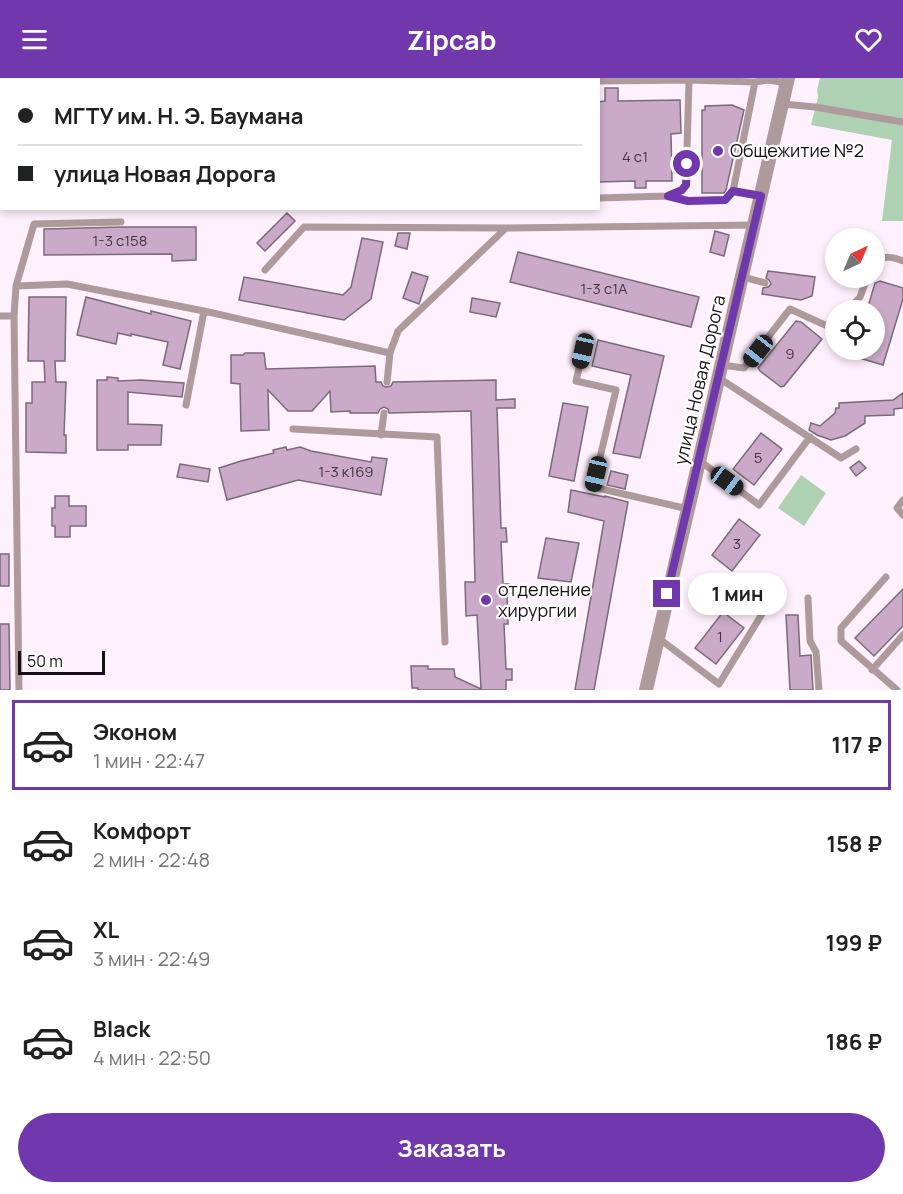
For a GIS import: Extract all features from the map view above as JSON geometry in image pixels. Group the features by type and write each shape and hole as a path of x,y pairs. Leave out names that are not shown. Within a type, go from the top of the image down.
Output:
{"street":[{"name":"улица Новая Дорога","path":"646,690 788,80"}],"lane":[{"path":"668,196 682,190 686,185 689,80"},
{"path":"600,81 755,82 788,80"},
{"path":"600,198 668,196 688,201 725,200 733,191 755,82"},
{"path":"783,104 903,122"},
{"path":"733,191 761,196"},
{"path":"19,690 14,316 16,286 34,224 121,222"},
{"path":"265,270 304,227 506,228 754,225"},
{"path":"387,382 390,353 398,331 506,228"},
{"path":"885,257 903,261"},
{"path":"743,277 765,283"},
{"path":"16,286 67,284 204,311 390,353"},
{"path":"721,372 744,368 790,309 825,325"},
{"path":"186,405 204,311"},
{"path":"0,316 14,316"},
{"path":"583,351 576,381 616,390 593,487 688,509"},
{"path":"721,372 842,458 856,449"},
{"path":"381,435 384,413"},
{"path":"293,429 437,437 445,642"},
{"path":"700,460 759,505 810,437"},
{"path":"903,500 897,508 903,515"},
{"path":"886,577 841,628 841,641 897,690"},
{"path":"657,637 719,684 762,614 762,582"},
{"path":"808,598 810,641 816,652 819,690"},
{"path":"872,670 903,635"}],"green space":[{"path":"820,78 903,78 903,221 882,221 892,140 811,125"},
{"path":"801,475 826,493 804,526 778,508"}],"building":[{"path":"605,88 618,88 618,101 680,100 681,133 671,134 672,181 646,181 646,188 635,188 635,181 600,182 600,102 605,101"},
{"name":"Общежитие №2","path":"732,105 744,110 726,190 724,193 702,193 702,110 705,110 705,106"},
{"path":"287,213 295,221 265,251 257,243"},
{"path":"196,227 196,260 172,261 172,254 44,255 44,229"},
{"path":"715,231 729,235 724,256 710,252"},
{"path":"398,233 410,233 407,249 395,246"},
{"path":"362,238 383,242 371,299 344,320 239,300 244,277 343,295 351,287"},
{"path":"518,252 699,297 691,327 510,282"},
{"path":"768,271 815,277 812,296 801,300 762,294 763,288 771,284 766,278"},
{"path":"412,272 428,277 419,304 403,298"},
{"path":"885,283 903,288 903,299 885,358 885,300 870,300 874,288 885,288"},
{"path":"29,297 66,297 65,361 55,361 56,382 66,382 64,435 66,435 66,453 26,452 26,403 32,403 32,382 45,382 44,361 28,361"},
{"path":"86,297 151,314 151,311 191,321 180,369 163,365 168,342 118,333 116,344 77,335"},
{"path":"472,298 500,303 496,317 470,312"},
{"path":"796,321 801,322 822,339 781,387 758,368"},
{"path":"598,340 664,356 640,458 613,453 631,375 592,366"},
{"path":"264,353 266,369 375,366 376,382 381,382 386,387 391,386 393,382 496,380 496,400 515,399 515,408 497,408 501,528 506,528 507,542 501,542 503,584 509,584 508,624 504,624 506,669 512,669 512,680 506,680 506,690 418,690 418,688 412,688 411,666 428,666 428,669 454,669 455,677 481,689 477,615 466,616 465,582 475,582 471,411 389,413 384,407 378,413 331,412 330,391 312,411 288,411 268,390 269,430 241,431 240,384 231,383 231,355"},
{"path":"866,360 885,360 883,365"},
{"path":"107,377 118,378 118,381 184,383 182,397 128,392 128,424 162,425 161,445 128,445 128,450 97,450 97,380 107,380"},
{"path":"903,393 903,408 894,409 894,415 865,416 865,423 845,436 831,440 809,430 811,423 820,426 835,413 836,408 839,408 839,403 893,400"},
{"path":"563,403 588,407 574,481 549,476"},
{"path":"761,433 782,449 754,485 733,469"},
{"path":"286,447 287,450 300,447 371,462 372,457 387,459 381,495 298,480 227,500 219,468 274,453 273,450"},
{"path":"859,461 866,468 856,476 850,468"},
{"path":"180,464 210,469 208,482 177,477"},
{"path":"611,471 628,475 625,489 607,485"},
{"path":"571,490 628,502 594,690 575,690 604,521 568,512"},
{"path":"55,496 69,496 69,506 86,506 86,526 70,526 70,537 55,537 55,526 52,526 52,508 55,508"},
{"path":"739,519 760,535 732,571 712,555"},
{"path":"546,538 579,543 571,582 538,578"},
{"path":"0,554 9,554 9,586 0,586"},
{"path":"903,589 903,626 874,656 855,638"},
{"path":"723,612 744,628 716,664 695,648"},
{"path":"786,615 798,615 800,656 811,655 813,690 790,690"},
{"path":"0,624 9,624 10,690 0,690"}],"place":[{"name":"Общежитие №2","path":"718,151"},
{"name":"отделение хирургии","path":"486,600"}],"route":[{"path":"667,594 761,196 733,191 725,200 688,201 668,196 682,190 686,185 687,164"}]}
